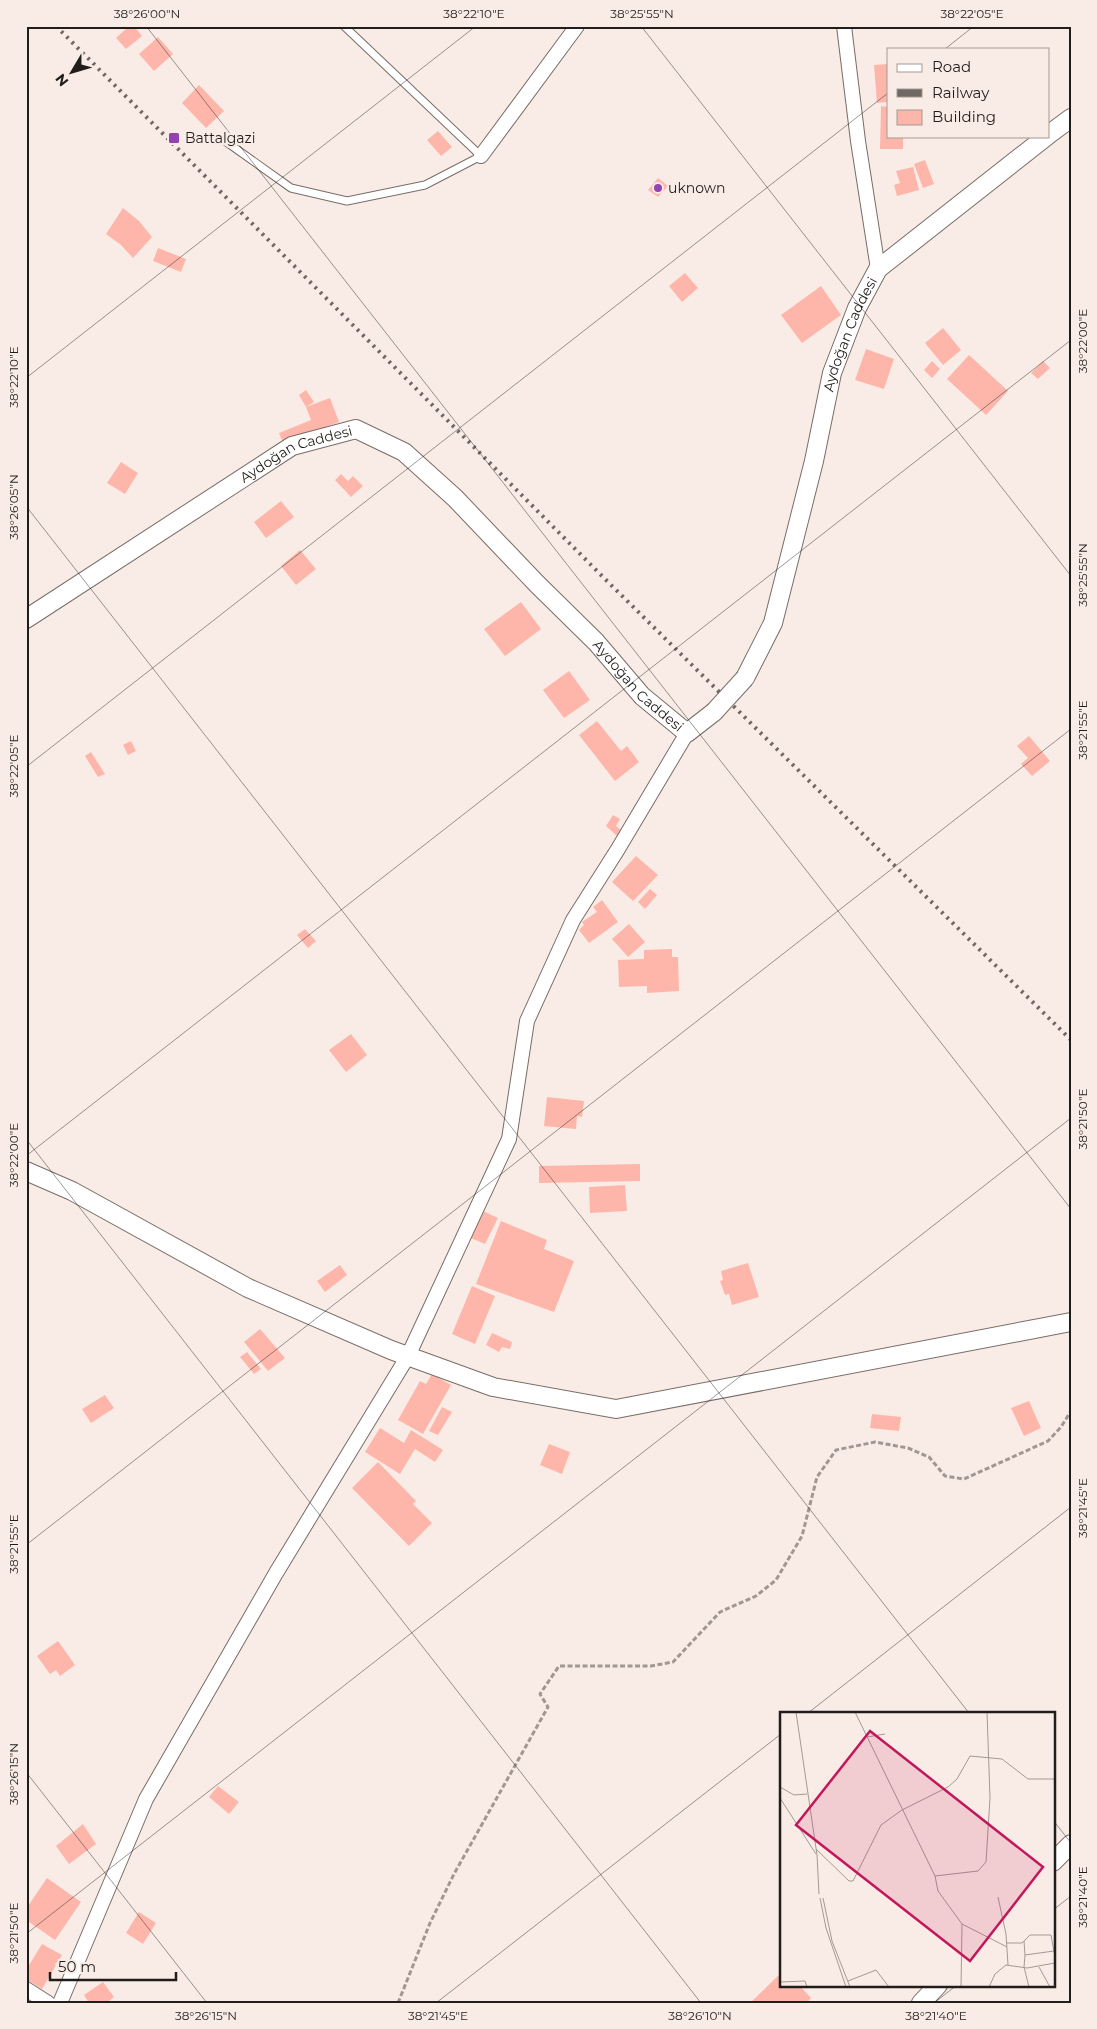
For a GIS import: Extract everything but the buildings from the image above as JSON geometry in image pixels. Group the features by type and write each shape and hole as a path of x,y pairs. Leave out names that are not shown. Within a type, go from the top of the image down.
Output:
{"street":[{"path":"481,156 577,26"},
{"path":"844,26 858,142 878,269"},
{"name":"Aydoğan Caddesi","path":"1050,134 1071,118"},
{"name":"Aydoğan Caddesi","path":"26,619 292,446 356,428 404,452 455,498 537,584 596,642 642,696 687,733 714,712 745,678 773,623 814,462 832,373 857,308 878,269 1045,138"},
{"path":"60,2003 146,1799 276,1573 408,1356 509,1139 527,1021 534,1004 573,920 687,733"},
{"path":"26,1171 72,1191 248,1288 408,1356 493,1387 616,1409 1071,1322"},
{"path":"1054,1861 1071,1844"},
{"path":"921,2003 937,1986"},
{"path":"26,1989 48,2003"}],"lane":[{"path":"225,141 291,188 347,201 425,185 481,156 344,26"}],"path":[{"path":"398,2003 430,1923 442,1899 548,1707 540,1694 559,1666 651,1666 673,1662 720,1612 756,1596 776,1580 802,1536 817,1477 836,1450 875,1442 908,1448 929,1457 944,1476 964,1479 1048,1441 1061,1427 1071,1411"}],"railway":[{"path":"56,26 603,577 1071,1040"}],"place":[{"name":"Battalgazi","path":"174,138"},
{"name":"uknown","path":"658,188"}]}
